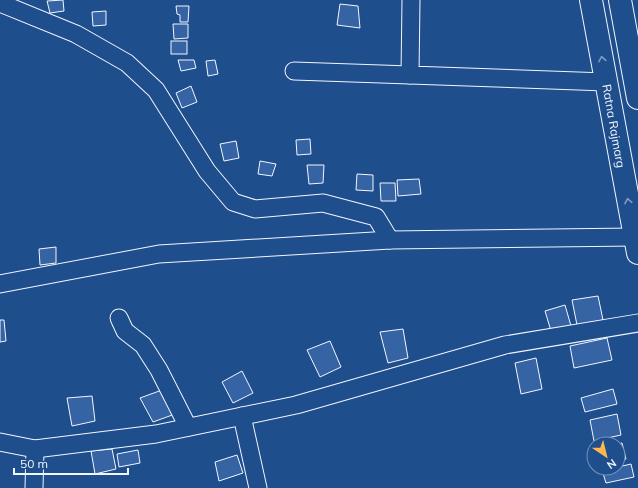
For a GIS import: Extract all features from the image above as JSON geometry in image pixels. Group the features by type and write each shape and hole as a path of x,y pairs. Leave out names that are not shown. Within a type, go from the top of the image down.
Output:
{"highway":[{"name":"Ratna Rajmarg","path":"591,0 636,245"},
{"path":"620,0 638,98"}],"street":[{"path":"410,75 411,0"},
{"path":"0,3 76,34 127,63 156,90 207,171 233,202 255,209 323,204 376,217 390,240"},
{"path":"294,71 606,82"},
{"path":"0,284 159,254 390,240 636,245"},
{"path":"119,318 125,331 143,345 188,427"},
{"path":"0,442 35,449 156,434 296,405 505,345 638,323"},
{"path":"242,416 258,488"},
{"path":"34,488 35,449"}],"building":[{"path":"63,0 64,11 50,13 47,1"},
{"path":"340,4 358,6 360,28 337,25"},
{"path":"176,6 189,6 188,22 180,22 180,15 177,14"},
{"path":"106,11 106,25 93,26 92,12"},
{"path":"173,24 188,24 188,38 174,39"},
{"path":"171,41 187,41 187,54 171,54"},
{"path":"178,60 194,60 196,68 181,71"},
{"path":"215,60 218,74 208,76 206,61"},
{"path":"191,86 197,102 182,108 176,93"},
{"path":"310,139 311,154 297,155 296,140"},
{"path":"236,141 239,158 224,161 220,144"},
{"path":"260,161 276,164 272,176 258,174"},
{"path":"307,165 324,165 323,183 309,184"},
{"path":"357,174 373,175 373,191 356,190"},
{"path":"419,179 421,194 398,196 397,180"},
{"path":"380,183 395,183 396,201 381,201"},
{"path":"56,247 56,263 40,265 39,249"},
{"path":"598,296 603,320 577,325 572,300"},
{"path":"565,305 571,326 551,331 545,311"},
{"path":"0,320 4,320 6,341 0,342"},
{"path":"403,329 408,358 388,363 380,332"},
{"path":"607,338 612,360 574,368 570,346"},
{"path":"330,341 341,367 320,377 307,350"},
{"path":"536,358 542,389 521,394 515,363"},
{"path":"242,371 253,393 233,403 222,382"},
{"path":"613,389 617,404 585,412 581,398"},
{"path":"162,390 175,414 153,422 140,398"},
{"path":"92,396 95,421 72,426 67,398"},
{"path":"617,414 621,435 593,436 590,420"},
{"path":"112,449 116,469 95,474 91,451"},
{"path":"138,450 140,463 119,467 117,454"},
{"path":"237,455 243,473 219,481 215,462"},
{"path":"631,464 634,477 606,483 604,476 626,476 626,465"}]}
